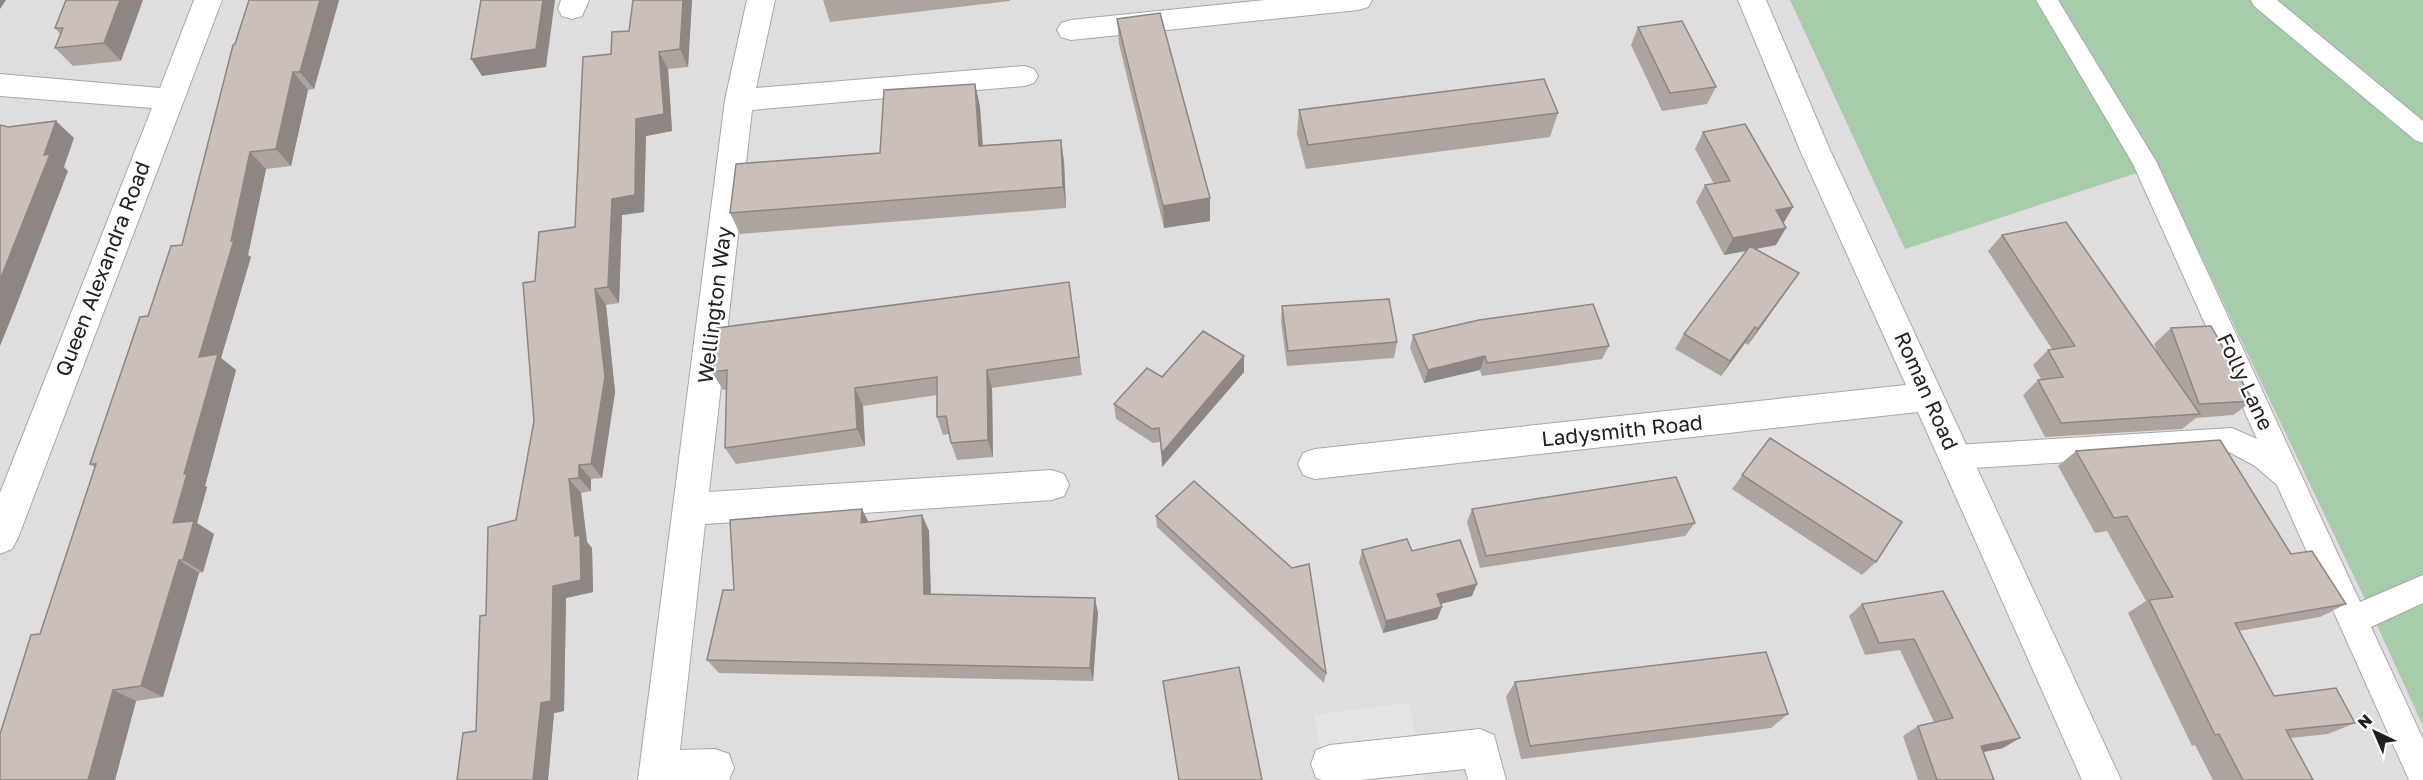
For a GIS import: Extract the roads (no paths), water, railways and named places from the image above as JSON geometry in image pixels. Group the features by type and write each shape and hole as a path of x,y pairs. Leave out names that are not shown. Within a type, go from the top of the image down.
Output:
{"street":[{"name":"Queen Alexandra Road","path":"0,538 208,0"},
{"name":"Wellington Way","path":"715,768 658,775 739,100 761,0"},
{"path":"1071,30 1106,14 1358,0"},
{"name":"Roman Road","path":"1752,0 1815,150 2103,780"},
{"path":"739,100 1024,76"},
{"path":"0,85 168,99"},
{"name":"Ladysmith Road","path":"1315,464 1929,397"},
{"path":"690,509 1052,485"},
{"path":"1330,764 1480,748 1487,780"}],"lane":[{"name":"Folly Lane","path":"2047,0 2144,161 2423,774"},
{"path":"2262,0 2423,134"},
{"path":"1956,457 2232,440 2265,457 2289,478"},
{"path":"2353,620 2423,589"}]}
